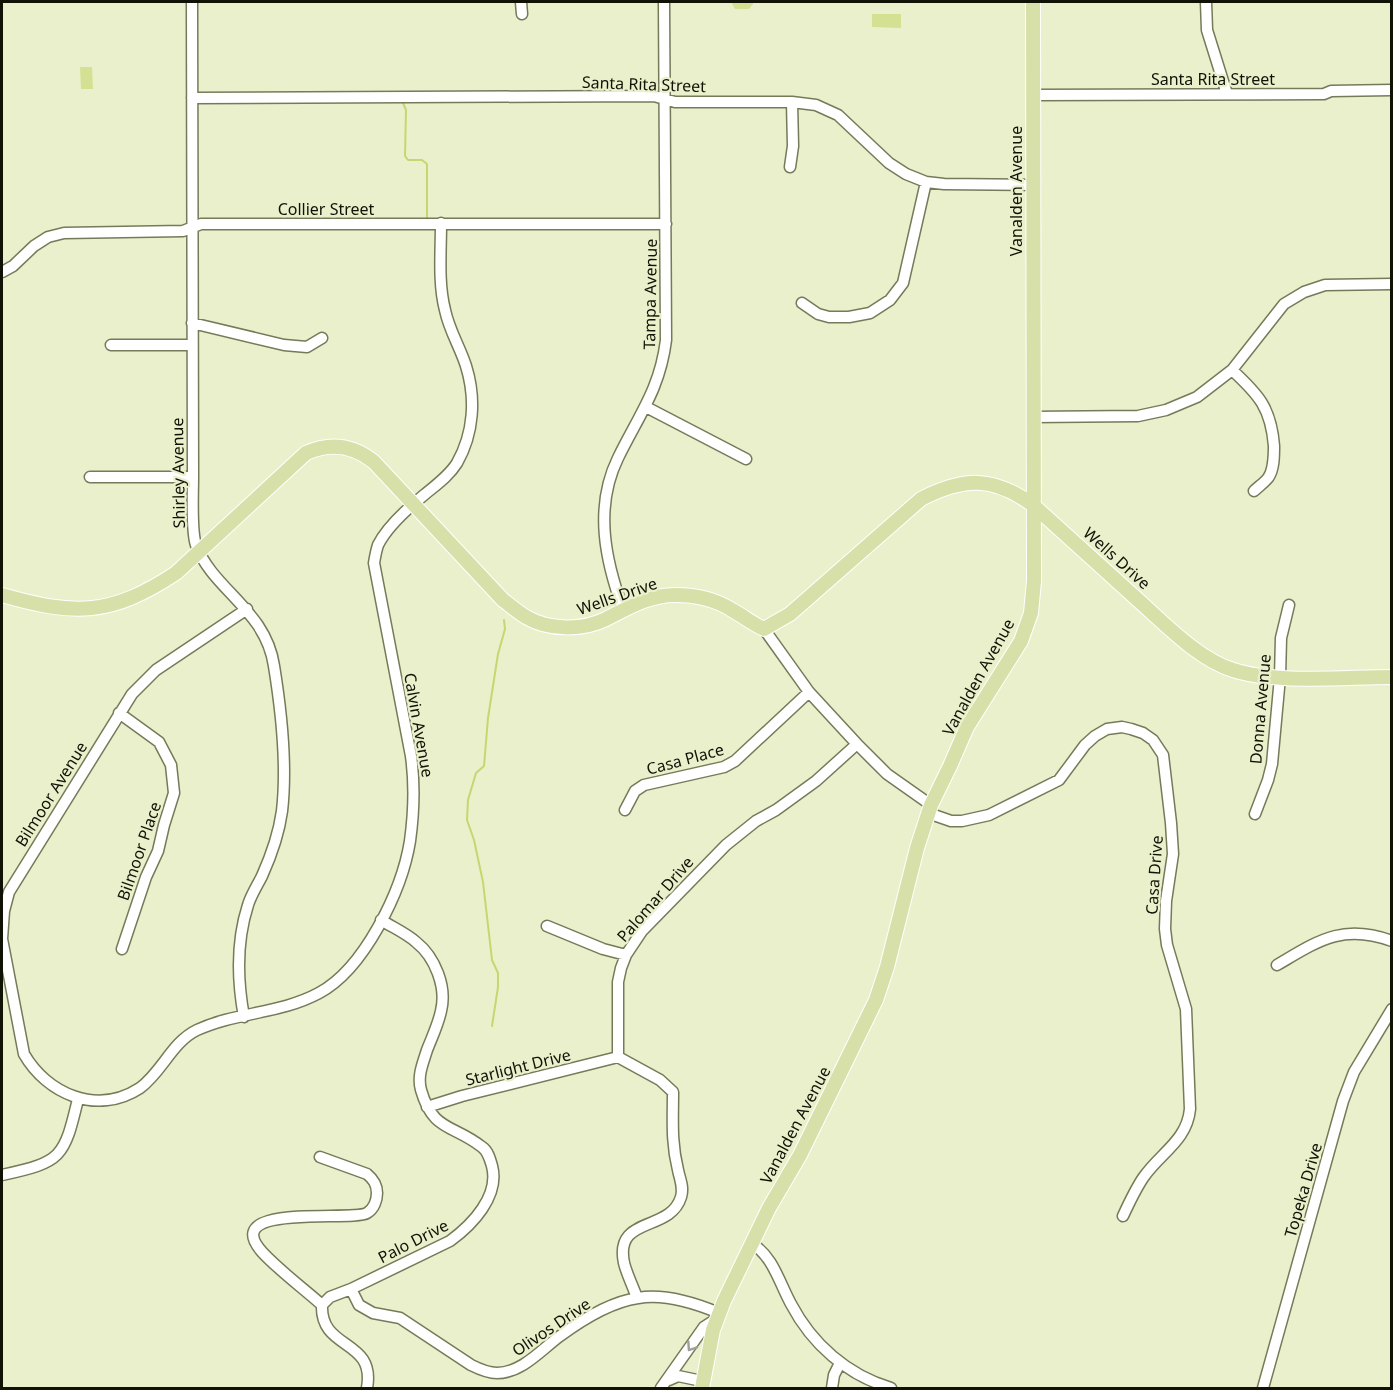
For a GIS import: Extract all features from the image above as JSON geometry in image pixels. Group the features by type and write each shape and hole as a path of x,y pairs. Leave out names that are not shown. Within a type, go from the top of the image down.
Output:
{"main road":[{"name":"Vanalden Avenue","path":"702,1385 718,1315 751,1243 800,1155 876,1000 929,809 967,727 1021,641 1031,613 1034,581 1033,2"},
{"name":"Wells Drive","path":"2,595 38,605 85,609 117,604 151,589 176,573 297,460 306,453 327,446 351,448 367,456 503,600 527,618 543,625 569,628 586,626 604,620 622,609 653,598 672,595 713,600 764,629 790,614 921,499 945,486 983,483 1002,487 1033,505 1178,636 1209,659 1231,670 1280,677 1392,677"}],"street":[{"name":"Shirley Avenue","path":"192,2 192,345 195,542 204,562 247,609 266,638 274,662 284,776 282,812 276,839 248,903 237,954 244,1017"},
{"path":"521,2 522,14"},
{"name":"Tampa Avenue","path":"622,609 606,554 604,511 618,459 646,407 661,369 666,340 664,2"},
{"path":"1206,2 1208,30 1227,93"},
{"name":"Santa Rita Street","path":"1033,95 1324,94 1331,91 1392,90"},
{"name":"Santa Rita Street","path":"192,98 654,96 675,102 792,102 816,105 838,114 889,163 906,174 926,182 1032,185"},
{"path":"790,167 793,146 792,102"},
{"path":"802,303 818,314 829,317 849,317 870,313 890,300 903,283 926,182"},
{"name":"Collier Street","path":"2,272 13,266 34,246 48,237 64,233 183,231 201,224 666,224"},
{"name":"Calvin Avenue","path":"78,1099 100,1100 121,1096 140,1088 159,1070 181,1041 208,1025 283,1008 319,993 344,975 363,952 400,879 409,844 415,784 374,563 377,547 385,535 413,504 444,479 457,463 467,438 473,412 471,388 465,364 445,310 442,291 441,224"},
{"path":"1033,417 1138,416 1166,410 1197,397 1232,370 1284,304 1304,292 1325,285 1392,284"},
{"path":"192,323 284,345 307,347 322,338"},
{"path":"111,345 192,345"},
{"path":"1232,370 1253,389 1264,403 1272,424 1273,465 1269,477 1254,491"},
{"path":"646,407 746,459"},
{"path":"90,477 193,477"},
{"name":"Donna Avenue","path":"1255,814 1272,764 1281,638 1289,605"},
{"name":"Bilmoor Avenue","path":"78,1099 56,1089 44,1080 32,1067 24,1053 3,951 2,924 9,892 132,694 156,670 247,609"},
{"name":"Casa Drive","path":"764,629 786,656 809,692 857,744 887,774 929,809 951,821 990,815 1059,780 1085,745 1107,729 1122,727 1143,733 1153,740 1163,755 1173,854 1166,901 1167,945 1186,1009 1190,1109 1181,1137 1143,1177 1123,1216"},
{"name":"Casa Place","path":"625,810 635,791 644,785 724,767 735,761 809,692"},
{"name":"Bilmoor Place","path":"119,713 159,742 171,765 174,793 158,851 146,877 122,948"},
{"name":"Palomar Drive","path":"618,1058 618,982 626,955 642,931 726,845 756,821 776,810 816,781 857,744"},
{"path":"381,920 417,942 432,959 441,981 442,1008 420,1076 420,1087 427,1107"},
{"path":"547,926 603,949 626,955"},
{"path":"1277,965 1327,937 1361,934 1392,941"},
{"name":"Topeka Drive","path":"1263,1389 1343,1101 1354,1072 1392,1009"},
{"path":"618,1058 660,1080 673,1092 671,1131 683,1188 678,1206 673,1212 665,1218 641,1226 627,1237 624,1262 637,1298"},
{"name":"Starlight Drive","path":"427,1107 459,1098 462,1095 618,1058"},
{"path":"2,1174 36,1167 56,1156 71,1130 78,1099"},
{"name":"Palo Drive","path":"322,1305 330,1297 450,1241 462,1232 491,1194 494,1172 490,1158 483,1148 438,1122 427,1107"},
{"path":"320,1157 367,1174 372,1178 377,1192 377,1200 372,1208 362,1215 303,1216 264,1221 256,1228 255,1241 262,1253 322,1305 323,1323 330,1333 353,1349 363,1360 367,1369 367,1389"},
{"path":"751,1243 769,1258 803,1324 827,1352 853,1372 891,1389"},
{"name":"Olivos Drive","path":"351,1289 359,1305 373,1313 400,1318 471,1365 481,1370 498,1373 515,1369 527,1362 598,1312 637,1298 656,1296 687,1302 718,1315"},
{"path":"665,1384 704,1327 718,1315"},
{"path":"832,1389 834,1375 840,1363"},
{"path":"665,1384 678,1376 702,1385"}],"green space":[{"path":"731,2 753,2 753,4 749,9 735,9"},
{"path":"872,14 901,14 901,28 872,27"},
{"path":"80,67 92,67 93,89 81,89"}],"waterway":[{"path":"403,103 406,110 405,156 408,160 422,160 427,164 427,220"},
{"path":"492,1026 498,973 492,960 483,882 467,820 468,800 476,773 484,766 488,718 498,654 505,629 504,620"}]}
